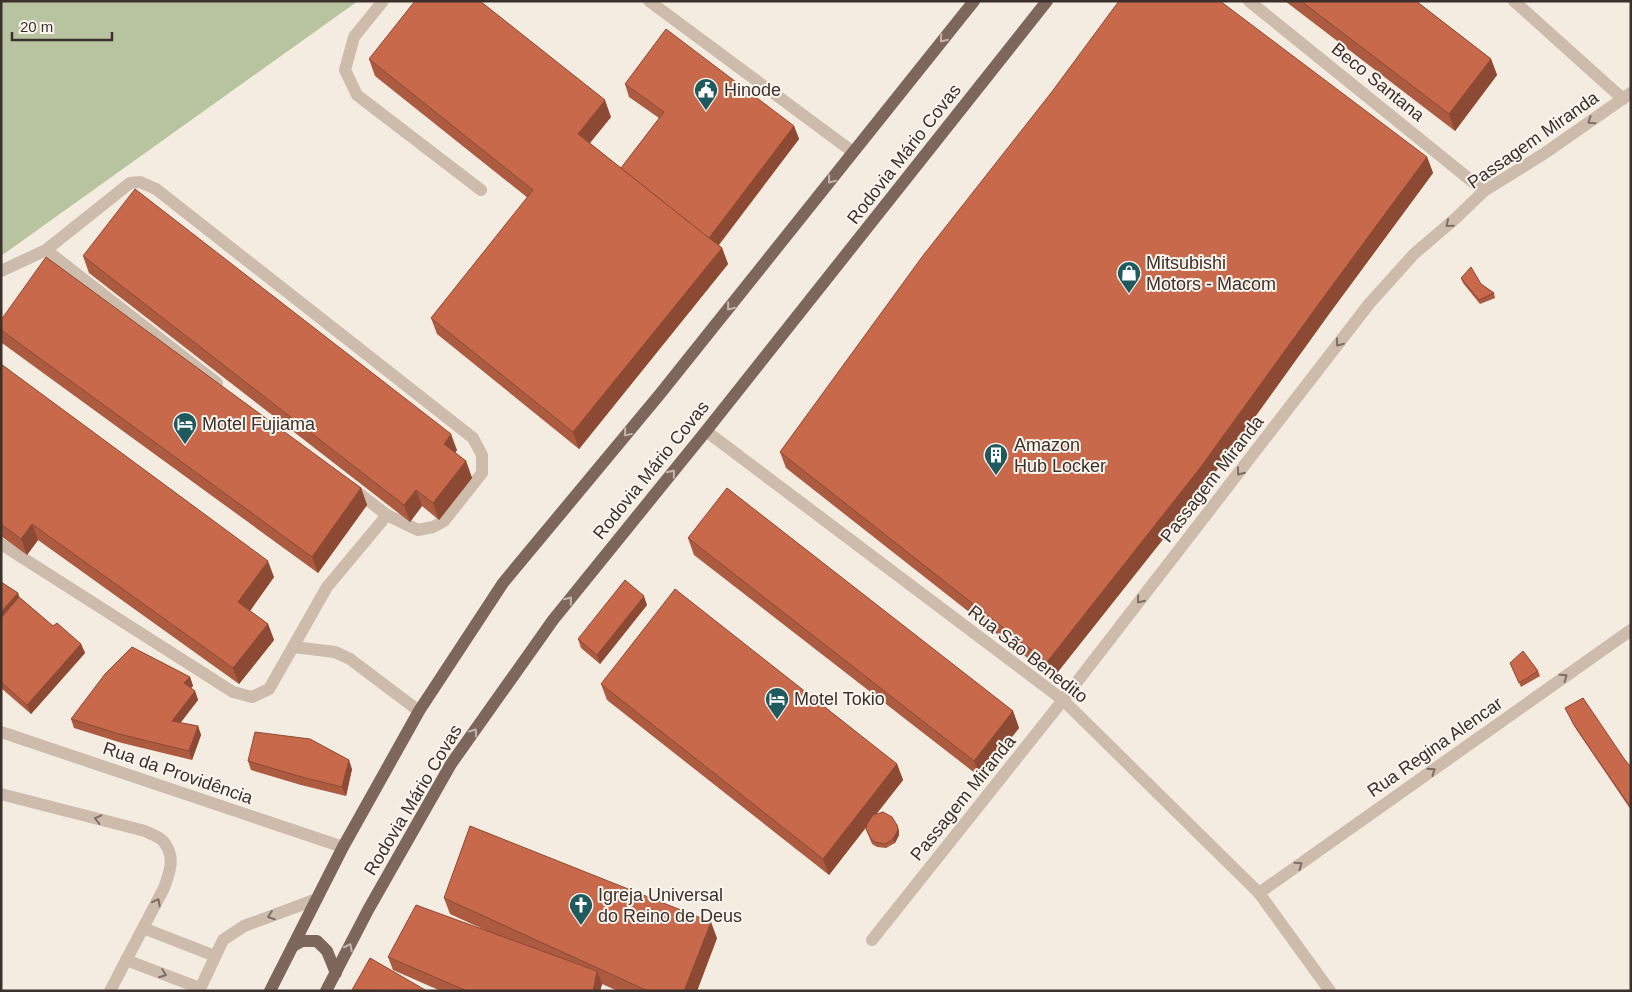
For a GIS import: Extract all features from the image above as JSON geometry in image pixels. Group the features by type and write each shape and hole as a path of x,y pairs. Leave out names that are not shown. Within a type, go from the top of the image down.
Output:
{"main road":[{"name":"Rodovia Mário Covas","path":"270,991 342,847 419,711 503,583 660,394 974,1"},
{"name":"Rodovia Mário Covas","path":"326,991 368,910 452,764 553,620 706,431 1047,1"},
{"path":"293,946 302,941 317,941 327,951 336,973"}],"street":[{"path":"383,1 354,37 345,70 357,95 481,190"},
{"path":"649,1 853,152"},
{"name":"Beco Santana","path":"1249,1 1484,191"},
{"path":"1514,1 1627,96"},
{"name":"Passagem Miranda","path":"872,940 1063,700 1369,304 1414,254 1484,191 1545,153 1627,96"},
{"path":"1,271 46,250 130,183 140,182 156,189 473,438 482,455 482,473 444,521 418,530 387,516 341,479"},
{"path":"46,250 224,389"},
{"name":"Rua São Benedito","path":"706,431 1063,700 1259,893 1330,991"},
{"path":"1,544 233,692 252,697 269,689 327,587 387,516"},
{"name":"Rua Regina Alencar","path":"1259,893 1631,630"},
{"path":"294,647 335,652 350,659 419,711"},
{"name":"Rua da Providência","path":"1,732 342,847"},
{"path":"1,794 146,831 163,840 171,855 171,871 110,991"},
{"path":"126,960 199,990 223,940 244,926 317,899"},
{"path":"143,928 215,956"}],"green space":[{"path":"1,1 358,1 1,256"}],"building":[{"path":"415,1 480,1 605,100 578,134 722,248 573,432 431,318 533,190 369,59"},
{"path":"1119,1 1220,1 1427,157 1200,468 1047,662 780,452 922,257 1051,93"},
{"path":"1301,1 1416,1 1491,59 1449,114"},
{"path":"666,29 794,126 709,238 621,168 664,112 625,84"},
{"path":"135,189 451,434 444,444 466,461 433,503 416,490 404,505 83,256"},
{"path":"46,257 361,488 312,557 1,330 1,320"},
{"path":"1471,267 1481,284 1494,293 1479,300 1461,278"},
{"path":"1,364 268,561 238,602 268,624 233,668 32,524 21,539 1,524"},
{"path":"727,488 1013,711 974,761 688,538"},
{"path":"625,580 644,596 597,655 578,639"},
{"path":"1,582 18,593 1,612"},
{"path":"675,589 897,764 823,859 601,684"},
{"path":"19,597 53,626 57,623 81,644 27,705 1,682 1,618"},
{"path":"132,647 190,677 184,683 195,691 172,721 198,726 189,751 119,734 71,719 105,674"},
{"path":"1523,651 1538,671 1519,683 1510,663"},
{"path":"1583,698 1631,767 1631,808 1574,725 1565,708"},
{"path":"255,732 310,739 349,760 342,787 248,761"},
{"path":"883,812 892,817 898,830 893,839 885,844 871,839 866,829 873,815"},
{"name":"Igreja Universal do Reino de Deus","path":"470,826 711,922 684,991 648,991 444,898"},
{"path":"416,905 597,971 593,991 467,991 388,957"},
{"path":"370,958 427,991 352,990"}],"place":[{"name":"Hinode","path":"706,111"},
{"name":"Mitsubishi Motors - Macom","path":"1129,294"},
{"name":"Motel Fujiama","path":"185,445"},
{"name":"Amazon Hub Locker","path":"996,476"},
{"name":"Motel Tokio","path":"777,720"},
{"name":"Igreja Universal do Reino de Deus","path":"581,926"}]}
